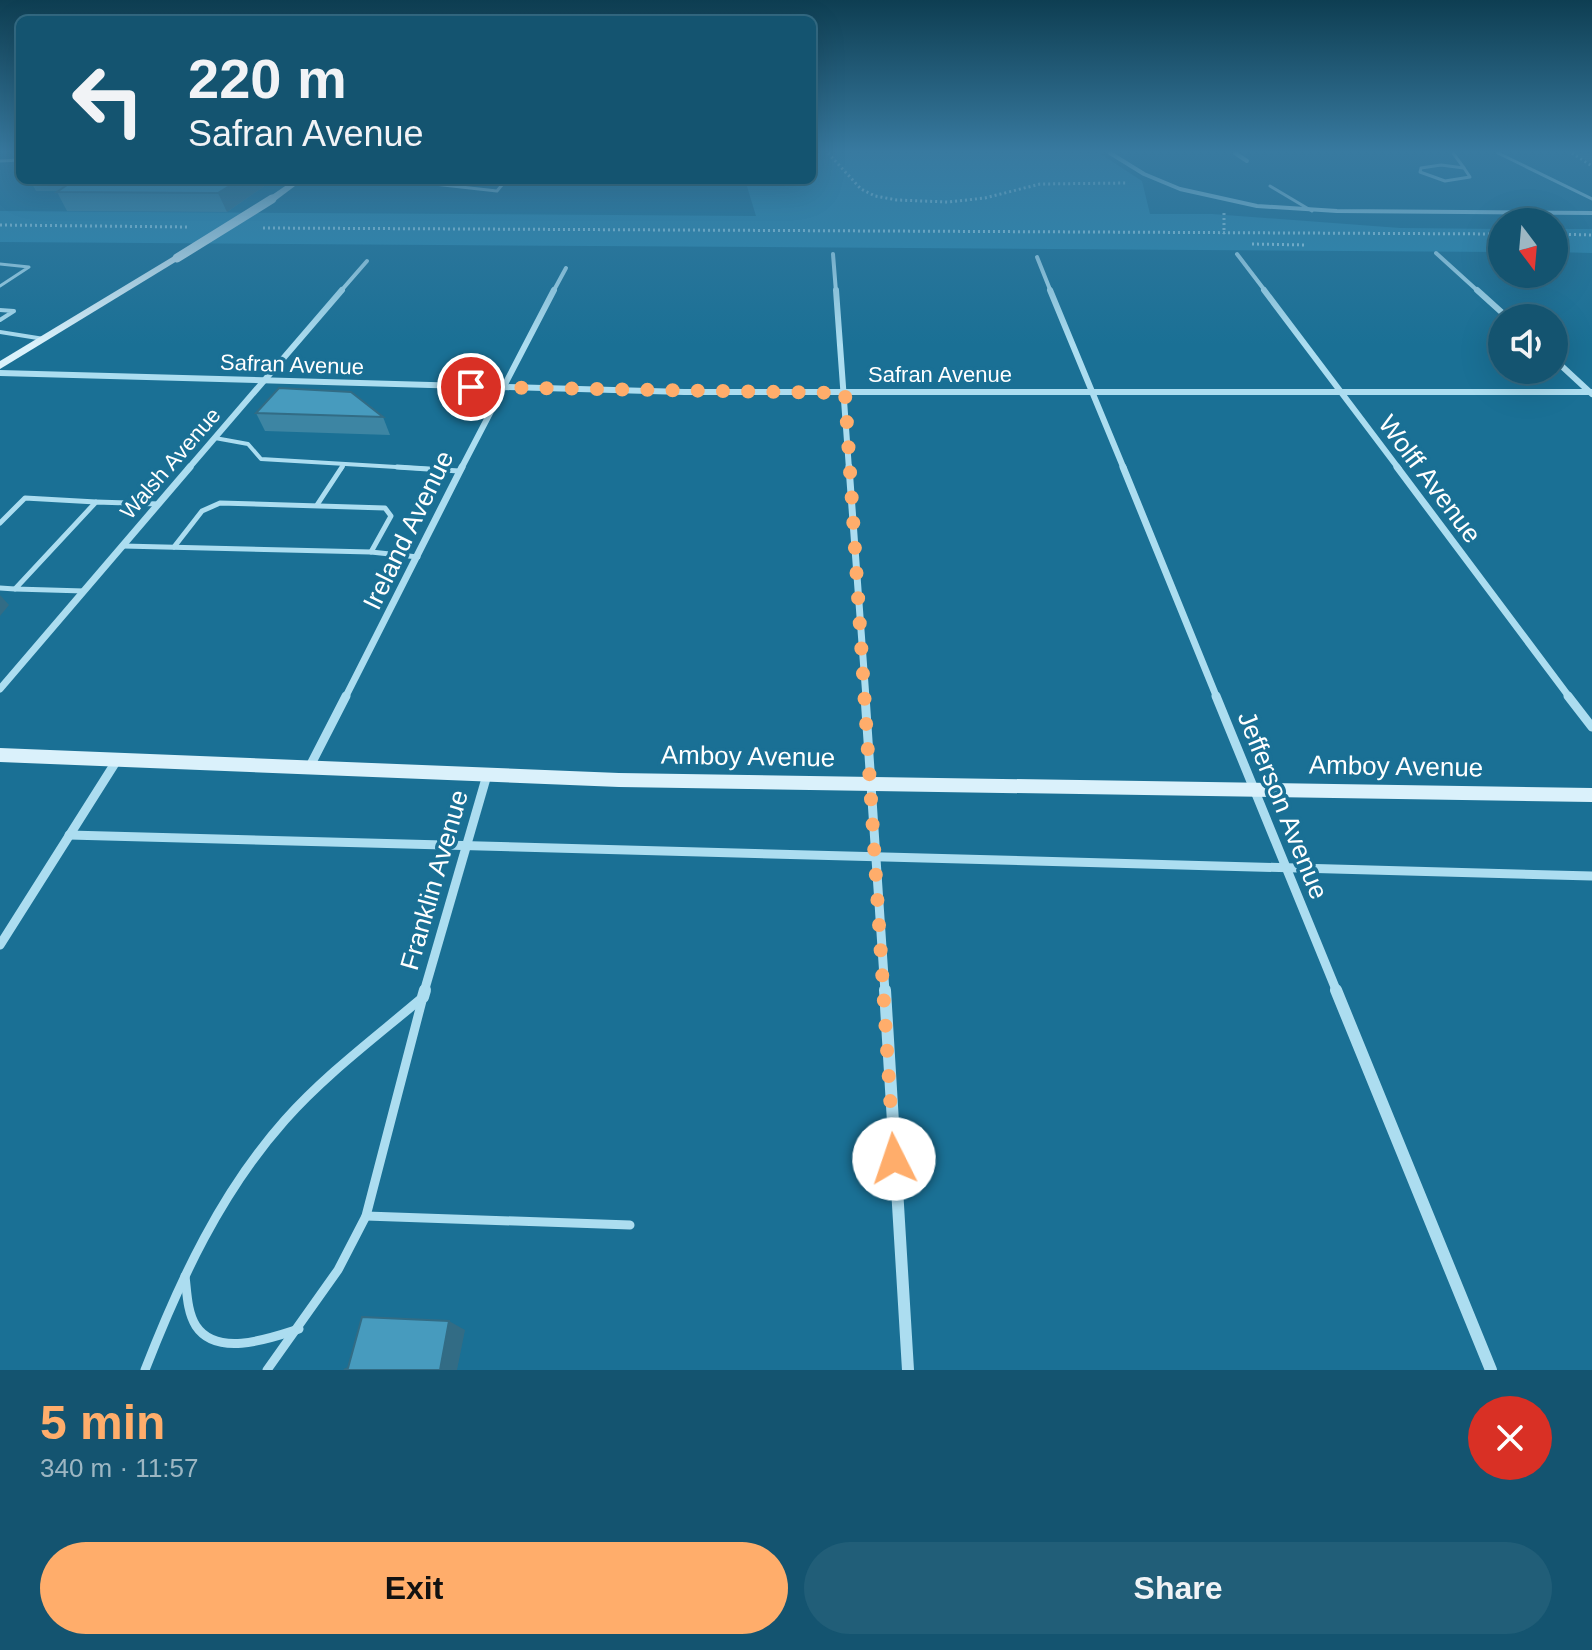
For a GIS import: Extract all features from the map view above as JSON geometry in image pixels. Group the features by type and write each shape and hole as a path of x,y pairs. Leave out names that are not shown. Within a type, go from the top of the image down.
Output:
{"street":[{"path":"0,366 243,217"},
{"path":"1436,253 1492,304"},
{"path":"833,254 872,785 908,1370"},
{"name":"Wolff Avenue","path":"1237,254 1592,727"},
{"name":"Jefferson Avenue","path":"1037,257 1491,1370"},
{"name":"Walsh Avenue","path":"0,689 367,261"},
{"name":"Ireland Avenue","path":"309,768 501,388 566,268"},
{"path":"1568,372 1591,393"},
{"name":"Safran Avenue","path":"0,373 501,388 845,393 1591,393"},
{"name":"Amboy Avenue","path":"0,755 487,775 872,785 1592,795"},
{"path":"0,945 117,760"},
{"name":"Franklin Avenue","path":"423,997 487,775"},
{"path":"69,835 1592,876"}],"lane":[{"path":"0,264 29,267 0,286"},
{"path":"0,310 14,311 0,320"},
{"path":"0,332 44,339"},
{"path":"215,438 248,444 261,459 459,471"},
{"path":"317,505 344,464"},
{"path":"0,523 25,498 159,504"},
{"path":"15,589 96,502"},
{"path":"174,547 202,511 220,503 385,508 391,516 371,552"},
{"path":"123,546 371,552 418,557"},
{"path":"0,588 84,591"},
{"path":"267,1370 338,1270 366,1216 423,997"},
{"path":"145,1370 185,1272 206,1230 286,1119 423,997"},
{"path":"366,1216 630,1225"},
{"path":"185,1272 189,1309 199,1330 219,1340 242,1342 271,1338 299,1328"}],"path":[{"path":"0,225 189,227"},
{"path":"251,228 1488,234"},
{"path":"1237,254 1230,244 1307,245 1298,233"},
{"path":"1568,234 1592,235"}],"shaded area":[{"path":"0,217 1251,217 1400,228 1488,229 1488,252 0,242"},
{"path":"1568,229 1592,229 1592,253 1568,252"}],"building":[{"path":"279,388 351,392 383,417 256,413"},
{"path":"362,1317 449,1321 440,1370 344,1370 348,1368"}],"route":[{"path":"471,387 845,393 894,1159"}]}
